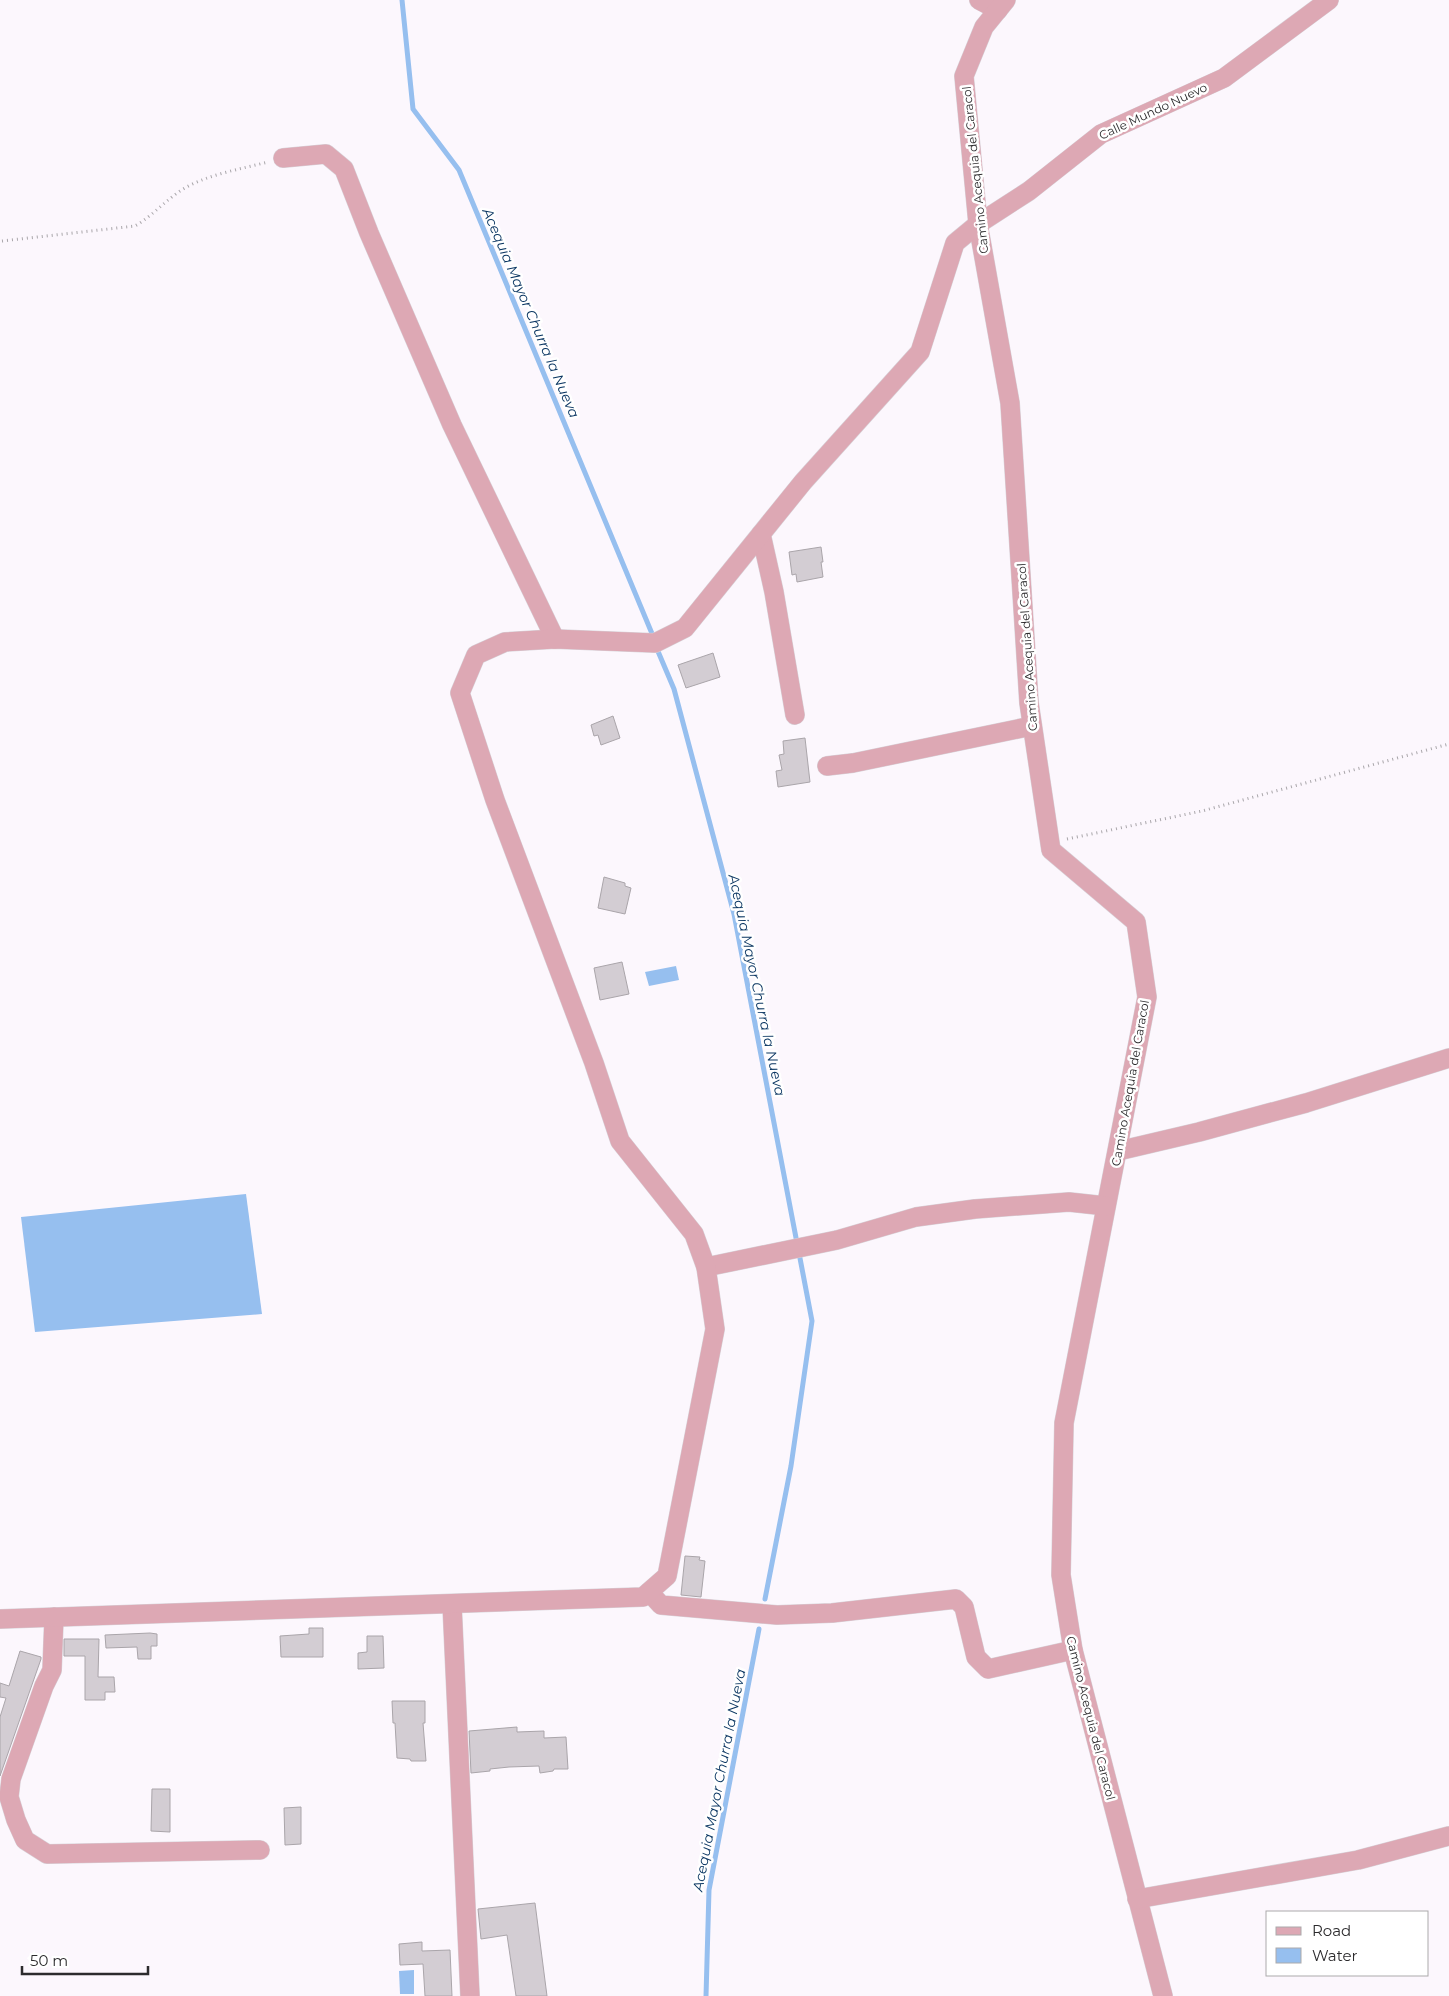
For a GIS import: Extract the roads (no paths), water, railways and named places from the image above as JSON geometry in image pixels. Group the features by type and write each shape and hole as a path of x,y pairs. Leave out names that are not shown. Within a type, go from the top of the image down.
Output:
{"street":[{"path":"979,0 1002,5"},
{"name":"Calle Mundo Nuevo","path":"649,1592 667,1576 715,1329 706,1267 694,1234 620,1141 594,1063 495,800 460,693 476,655 505,642 555,639 655,643 685,628 803,482 920,352 955,244 978,224 1029,191 1101,134 1224,78 1329,0"},
{"name":"Camino Acequia del Caracol","path":"1002,5 984,27 964,76 978,224 1010,403 1029,703 1050,850 1136,922 1147,997 1064,1423 1060,1574 1072,1650 1163,1996"},
{"path":"283,158 326,154 344,169 369,233 452,425 555,639"},
{"path":"761,534 774,592 795,715"},
{"path":"827,766 852,763 1032,726"},
{"path":"1118,1151 1297,1106 1449,1058"},
{"path":"706,1267 837,1240 916,1217 975,1208 1069,1202 1106,1206"},
{"path":"0,1619 643,1597 649,1592 661,1606 777,1615 832,1613 956,1599 964,1607 976,1657 988,1669 1072,1650"},
{"path":"452,1604 470,1996"},
{"path":"54,1617 52,1670 44,1686 10,1788 9,1796 16,1820 25,1840 47,1854 260,1850"},
{"path":"1137,1898 1358,1860 1449,1836"}],"water":[{"path":"676,966 679,980 649,986 645,972"},
{"path":"246,1194 262,1314 35,1332 21,1217"},
{"path":"414,1970 414,1994 400,1994 399,1971"}],"waterway":[{"name":"Acequia Mayor Churra la Nueva","path":"402,0 413,109 459,170 653,636"},
{"name":"Acequia Mayor Churra la Nueva","path":"657,649 674,689 734,914 797,1243"},
{"name":"Acequia Mayor Churra la Nueva","path":"765,1599 791,1466 812,1321 799,1253"},
{"name":"Acequia Mayor Churra la Nueva","path":"706,1996 709,1890 759,1629"}]}
